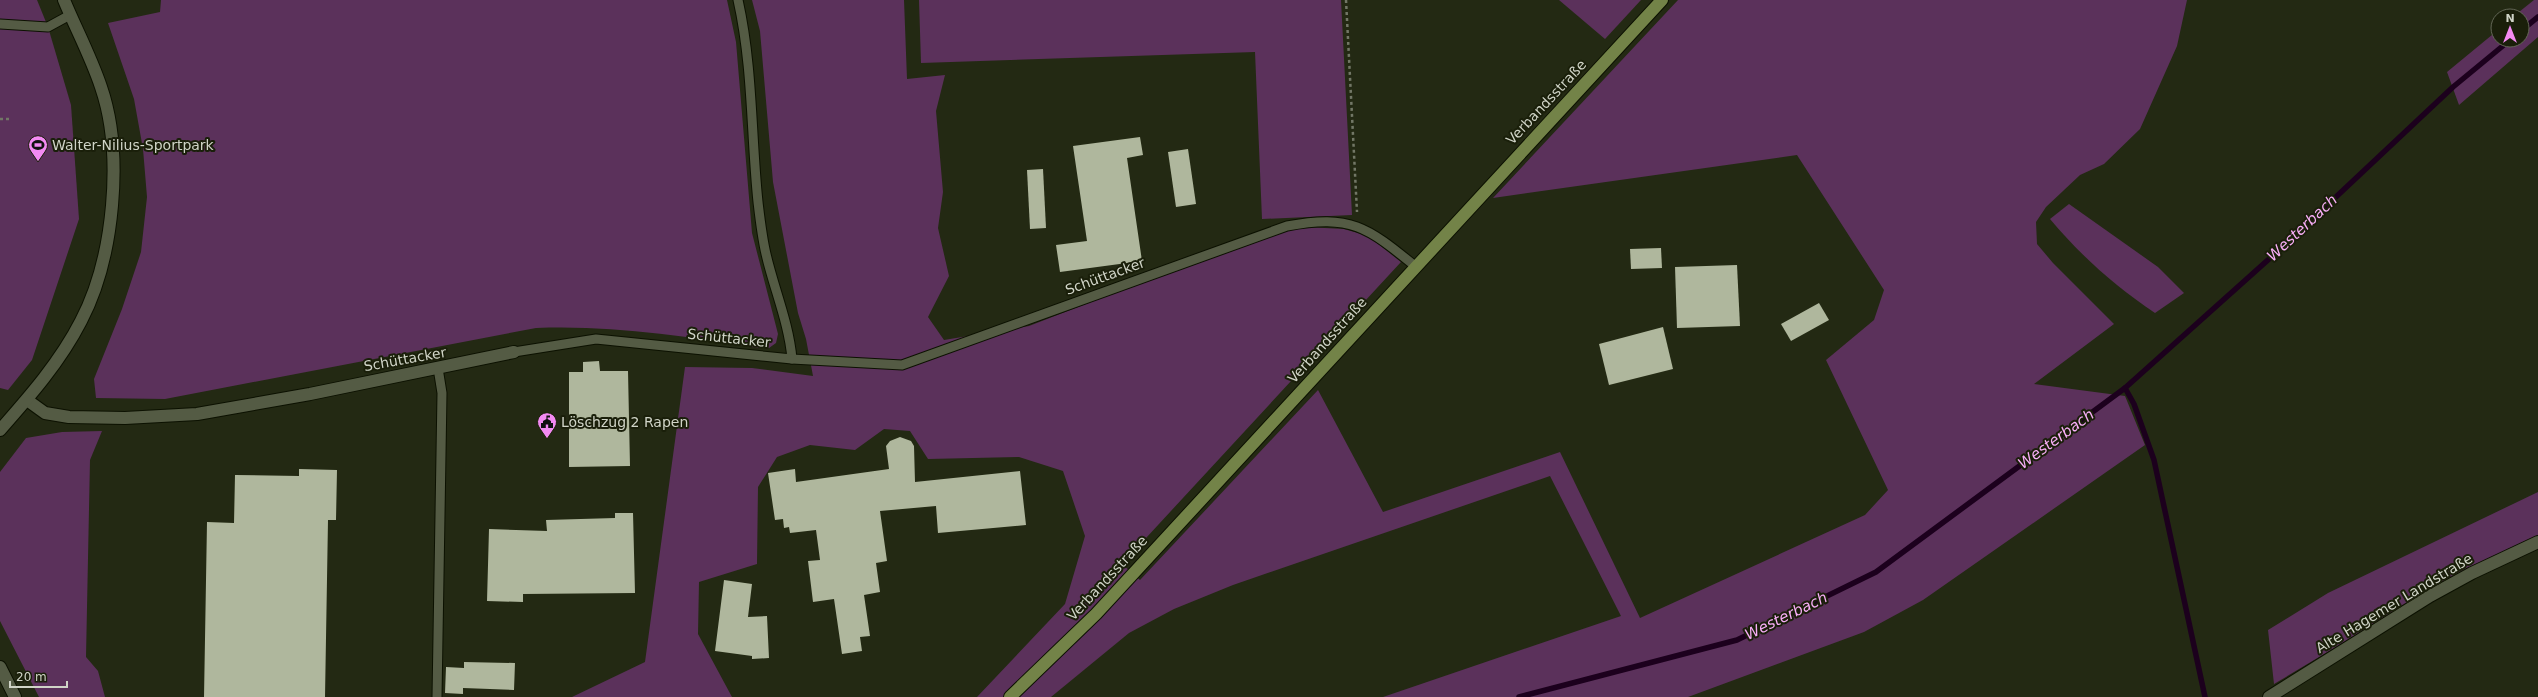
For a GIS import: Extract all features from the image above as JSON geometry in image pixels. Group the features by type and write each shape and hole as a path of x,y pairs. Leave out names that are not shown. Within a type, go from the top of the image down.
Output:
{"main road":[{"name":"Verbandsstraße","path":"1010,697 1096,614 1415,266 1662,0"}],"street":[{"path":"0,430 49,374 82,320 101,268 111,215 114,174 108,122 101,88 64,0"},
{"name":"Schüttacker","path":"27,400 45,413 69,418 125,418 197,414 514,352"},
{"name":"Alte Hagemer Landstraße","path":"2269,697 2430,596 2472,573 2538,542"},
{"path":"0,667 15,697"}],"lane":[{"name":"Schüttacker","path":"738,0 744,28 750,82 758,202 766,253 790,336 792,360"},
{"path":"0,24 48,27 70,15"},
{"name":"Schüttacker","path":"514,352 596,339 792,360 902,365 1287,226 1326,221 1348,222 1358,226 1382,240 1415,266"},
{"path":"437,697 442,393 438,368"}],"path":[{"path":"1346,0 1358,226"},
{"path":"0,119 10,120"}],"shaded area":[{"name":"Walter-Nilius-Sportpark","path":"0,0 37,0 48,27 71,105 79,219 32,360 8,390 0,388"},
{"path":"161,0 727,0 736,42 752,233 778,334 776,343 769,348 758,348 647,332 592,328 536,328 165,399 96,398 94,379 122,309 141,252 147,197 143,149 134,99 108,23 160,12"},
{"path":"752,0 904,0 907,79 945,75 936,111 943,192 938,228 949,276 928,317 944,340 1029,326 1287,226 1344,229 1368,236 1401,262 1122,564 1140,580 1318,390 1383,512 1560,452 1640,618 1865,515 1888,490 1826,360 1874,320 1884,290 1797,155 1493,198 1678,0 2187,0 2177,46 2140,129 2104,164 2080,175 2046,207 2036,222 2037,244 2053,263 2114,324 2034,384 2125,396 2145,445 1923,600 1864,632 1688,697 1383,697 1621,616 1550,476 1233,585 1174,609 1129,633 1051,697 977,697 1065,604 1085,536 1063,471 1019,457 928,459 910,431 884,429 855,450 810,445 777,457 758,487 757,564 699,582 698,634 732,697 572,697 645,662 685,367 752,368 813,376 806,339 798,313 773,182 760,31"},
{"path":"919,0 1341,0 1352,215 1262,219 1255,52 921,63"},
{"path":"1559,0 1641,0 1605,39"},
{"path":"2534,0 2538,0 2538,37 2530,44 2530,8 2524,8"},
{"path":"2490,37 2490,48 2525,48 2459,105 2447,72"},
{"path":"2069,204 2158,267 2184,293 2155,313 2126,292 2086,258 2050,219"},
{"path":"102,431 90,460 86,657 98,671 105,697 39,697 0,621 0,472 26,438 62,432"},
{"path":"2538,492 2538,535 2470,567 2274,684 2268,630 2328,593"}],"building":[{"path":"1140,137 1143,155 1127,158 1142,261 1060,272 1056,245 1087,241 1073,146"},
{"path":"1188,149 1196,204 1176,207 1168,152"},
{"path":"1043,169 1046,228 1030,229 1027,170"},
{"path":"1661,248 1662,268 1631,269 1630,249"},
{"path":"1737,265 1740,326 1677,328 1675,267"},
{"path":"1819,303 1829,320 1791,341 1781,324"},
{"path":"1663,327 1673,369 1609,385 1599,344"},
{"name":"Löschzug 2 Rapen","path":"599,361 600,371 628,371 630,466 569,467 569,372 583,372 583,362"},
{"path":"900,437 911,441 914,446 915,482 1020,471 1026,525 938,533 936,506 880,511 887,561 876,563 880,592 864,595 870,636 860,637 862,651 842,654 834,599 813,602 808,561 820,560 816,530 790,533 789,527 784,528 783,519 775,520 768,473 795,469 796,482 889,469 886,446 890,441"},
{"path":"299,469 337,470 336,520 328,520 325,697 204,697 207,522 234,523 235,475 299,476"},
{"path":"615,513 633,513 635,593 523,594 523,602 487,601 489,529 547,531 546,520 615,518"},
{"path":"724,580 752,584 748,617 767,616 769,658 752,659 752,656 715,651"},
{"path":"464,662 515,663 514,690 463,688 463,694 445,693 446,667 464,668"}],"waterway":[{"name":"Westerbach","path":"2530,24 2538,17"},
{"name":"Westerbach","path":"1519,697 1737,640 1876,572 2125,388 2288,242 2453,87 2500,48"},
{"path":"2125,388 2134,404 2154,460 2205,697"}],"place":[{"name":"Walter-Nilius-Sportpark","path":"38,162"},
{"name":"Löschzug 2 Rapen","path":"547,439"}]}
